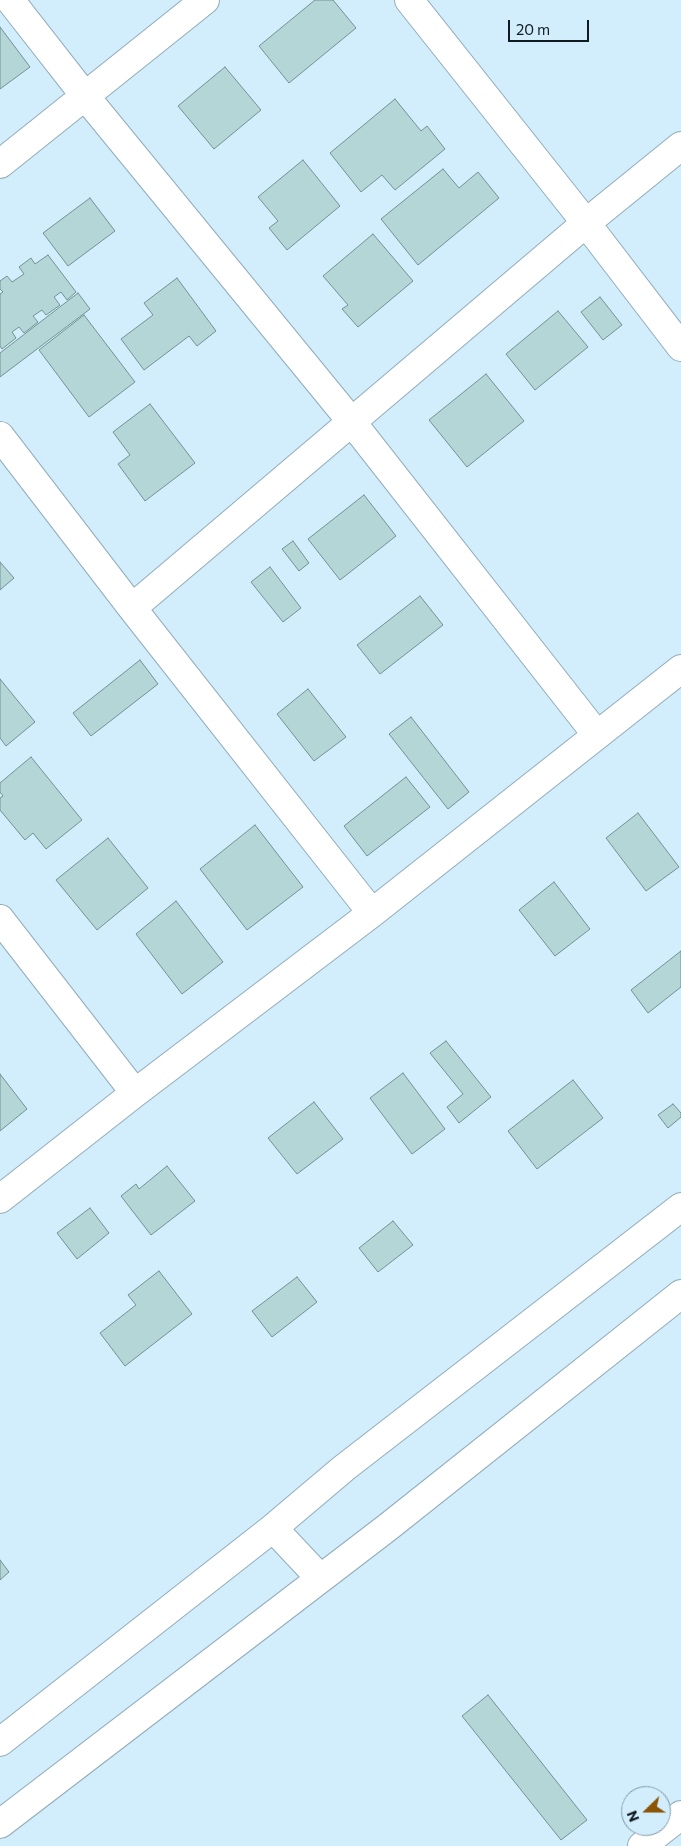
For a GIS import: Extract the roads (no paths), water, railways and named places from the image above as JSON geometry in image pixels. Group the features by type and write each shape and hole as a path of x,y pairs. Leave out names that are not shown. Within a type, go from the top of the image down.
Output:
{"street":[{"path":"10,0 85,96 351,421 597,735"},
{"path":"0,164 205,0"},
{"path":"409,0 586,223 681,347"},
{"path":"132,608 586,223 681,146"},
{"path":"0,436 132,608 372,913"},
{"path":"0,1200 372,913 681,669"},
{"path":"0,919 135,1094"},
{"path":"0,1742 273,1528 344,1468 681,1207"},
{"path":"0,1824 388,1527 681,1294"},
{"path":"273,1528 320,1578"},
{"path":"642,1846 681,1815"}]}
